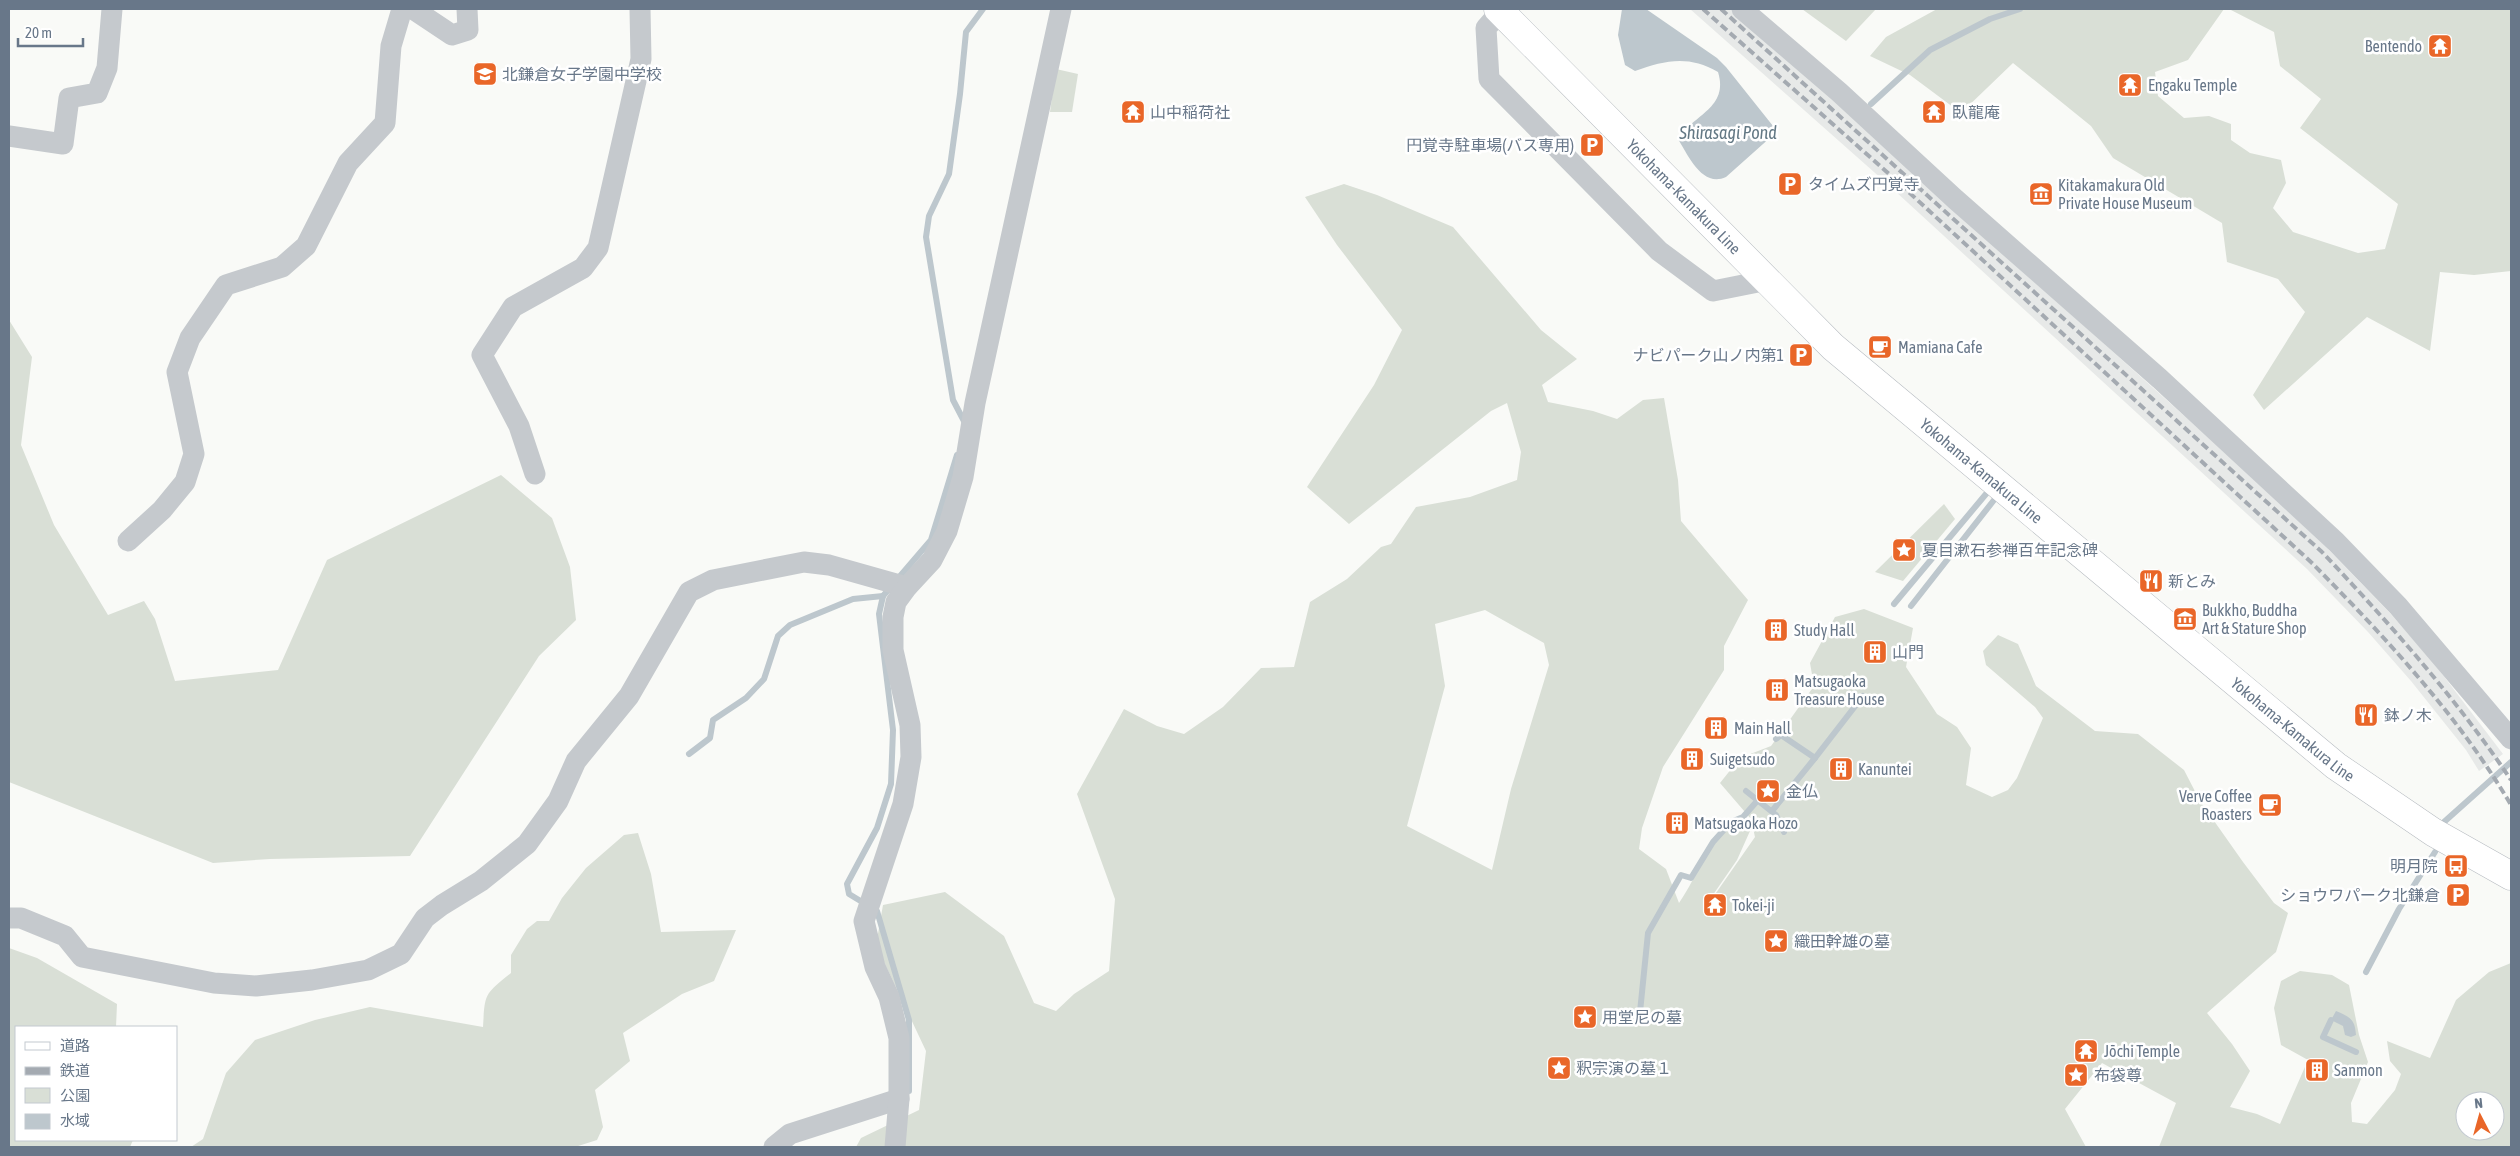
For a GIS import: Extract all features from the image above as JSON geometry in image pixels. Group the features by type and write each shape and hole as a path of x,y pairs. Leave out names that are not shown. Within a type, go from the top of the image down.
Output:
{"main road":[{"name":"Yokohama-Kamakura Line","path":"1499,10 1833,347 2336,766 2433,832 2511,876"}],"street":[{"path":"9,136 63,144 69,98 97,93 107,68 112,9"},
{"path":"128,540 162,510 185,482 194,454 177,372 190,338 226,285 282,267 306,246 348,163 385,123 391,46 402,9"},
{"path":"413,9 452,35 468,30 467,9"},
{"path":"535,474 518,426 482,355 513,308 583,268 598,248 641,59 640,9"},
{"path":"895,1147 899,1099 899,1038 889,997 875,967 864,921 903,804 909,776 912,739 892,637 896,602 932,560 947,531 963,477 975,403 1061,9"},
{"path":"1742,9 1839,92 1962,205 2160,379 2336,542 2398,606 2511,739"},
{"path":"1499,10 1486,28 1488,79 1659,252 1713,291 1768,280"},
{"path":"9,918 20,918 65,936 82,957 214,983 256,986 312,980 368,970 401,954 425,918 481,880 527,844 558,801 576,761 629,696 689,592 712,580 804,562 829,565 907,587"},
{"path":"774,1147 790,1134 899,1099"}],"shaded area":[{"path":"1690,9 1732,9 2250,475 2327,548 2389,612 2433,662 2503,754 2479,771 2466,750 2411,681 2368,632 2307,569 1883,180"}],"green space":[{"path":"1802,9 1876,9 1846,41"},
{"path":"1937,9 2224,9 2188,60 2155,72 2158,96 2184,118 2209,116 2231,124 2231,140 2250,153 2281,160 2286,183 2273,208 2293,232 2358,253 2385,249 2398,204 2300,128 2321,99 2280,66 2274,32 2229,9 2511,9 2511,271 2474,275 2440,272 2430,351 2367,317 2264,410 2253,395 2305,312 2278,279 2227,262 2222,223 2113,158 2091,126 2013,63 1961,113 1910,75 1870,56 1886,37"},
{"path":"1056,69 1078,74 1072,112 1050,112"},
{"path":"1344,184 1377,195 1453,227 1541,330 1577,359 1542,385 1548,402 1593,411 1617,419 1643,400 1664,398 1678,480 1681,521 1748,600 1724,646 1724,670 1663,767 1642,828 1639,849 1666,869 1679,903 1706,855 1723,833 1745,819 1750,831 1737,860 1706,905 1755,837 1751,819 1720,783 1740,758 1771,746 1814,686 1810,663 1835,617 1864,609 1913,628 1906,667 1937,714 1957,727 1971,748 1966,785 1992,797 2008,790 2017,778 2043,718 2035,707 1986,665 1983,651 1998,635 2018,644 2036,686 2095,731 2138,734 2184,770 2200,801 2243,862 2274,903 2288,913 2276,952 2207,1013 2232,1044 2250,1071 2230,1107 2257,1114 2280,1124 2308,1060 2281,1045 2274,1008 2281,981 2300,971 2332,975 2349,985 2359,1035 2368,1062 2351,1103 2352,1122 2367,1124 2395,1090 2401,1074 2390,1061 2387,1041 2430,1058 2456,1000 2489,972 2511,963 2511,1147 2159,1147 2176,1103 2102,1063 2065,1109 2086,1147 856,1147 861,1138 919,1110 926,1051 876,945 883,905 945,892 1004,936 1034,1003 1056,1011 1074,994 1109,971 1115,899 1077,794 1124,709 1157,726 1184,734 1223,707 1261,668 1294,667 1310,602 1347,579 1381,547 1391,544 1416,507 1470,497 1517,480 1521,452 1507,403 1491,411 1349,524 1307,487 1374,385 1402,330 1337,245 1305,197","holes":["1485,610 1544,643 1549,665 1511,789 1492,870 1407,826 1445,686 1435,624"]},
{"path":"9,320 32,357 21,445 54,525 108,615 144,601 155,619 175,681 278,670 327,560 501,475 552,518 570,567 576,620 539,656 410,856 270,859 213,863 9,782"},
{"path":"1944,504 1955,519 1903,581 1875,572"},
{"path":"638,833 651,874 661,932 736,930 714,981 682,994 623,1033 630,1061 595,1090 603,1127 597,1140 575,1147 191,1147 203,1139 226,1073 255,1040 315,1020 370,1007 483,1027 484,1007 488,995 511,973 511,955 527,929 537,921 549,921 562,898 586,868 624,835"},
{"path":"9,948 37,958 117,1004 116,1026 15,1026 15,1141 133,1141 130,1147 9,1147"}],"water":[{"name":"Shirasagi Pond","path":"1622,9 1646,9 1717,58 1773,126 1772,136 1726,177 1717,179 1703,174 1691,161 1678,139 1685,130 1708,110 1719,94 1718,72 1687,61 1667,62 1635,71 1625,65 1618,35"},
{"path":"2336,1011 2351,1019 2356,1035 2351,1037 2345,1035 2343,1026 2331,1020"}],"waterway":[{"path":"965,423 953,400 926,237 929,216 949,174 966,32 983,9"},
{"path":"1871,104 1930,50 1990,19 2020,9"},
{"path":"909,1091 909,1020 877,911 849,894 847,884 877,828 891,784 893,730 879,614 883,596 931,540 957,455"},
{"path":"1894,604 1986,494"},
{"path":"1911,606 1994,500"},
{"path":"689,754 710,738 713,720 746,698 764,679 778,636 790,625 853,599 883,596"},
{"path":"1776,739 1781,735 1815,758 1863,696"},
{"path":"1772,811 1815,758"},
{"path":"2444,822 2511,762"},
{"path":"1746,791 1776,815 1784,832"},
{"path":"1640,1012 1648,933 1681,875 1691,878 1713,842 1731,822 1743,817 1758,800"},
{"path":"2366,972 2399,909 2435,852"},
{"path":"2331,1020 2323,1037 2356,1052"}],"railway":[{"path":"1703,9 1888,173 2312,563 2393,648 2444,708 2468,740 2511,805"},
{"path":"1721,9 2322,552 2421,662 2468,720 2511,780"}],"place":[{"name":"Bentendo","path":"2440,46"},
{"name":"北鎌倉女子学園中学校","path":"485,74"},
{"name":"Engaku Temple","path":"2130,85"},
{"name":"山中稲荷社","path":"1133,112"},
{"name":"臥龍庵","path":"1934,112"},
{"name":"円覚寺駐車場(バス専用)","path":"1592,145"},
{"name":"タイムズ円覚寺","path":"1790,184"},
{"name":"Kitakamakura Old Private House Museum","path":"2041,194"},
{"name":"Mamiana Cafe","path":"1880,347"},
{"name":"ナビパーク山ノ内第1","path":"1801,355"},
{"name":"夏目漱石参禅百年記念碑","path":"1904,550"},
{"name":"新とみ","path":"2151,581"},
{"name":"Bukkho, Buddha Art & Stature Shop","path":"2185,619"},
{"name":"Study Hall","path":"1776,630"},
{"name":"山門","path":"1875,652"},
{"name":"Matsugaoka Treasure House","path":"1777,690"},
{"name":"鉢ノ木","path":"2366,715"},
{"name":"Main Hall","path":"1716,728"},
{"name":"Suigetsudo","path":"1692,759"},
{"name":"Kanuntei","path":"1841,769"},
{"name":"金仏","path":"1768,791"},
{"name":"Verve Coffee Roasters","path":"2270,805"},
{"name":"Matsugaoka Hozo","path":"1677,823"},
{"name":"明月院","path":"2456,866"},
{"name":"ショウワパーク北鎌倉","path":"2458,895"},
{"name":"Tokei-ji","path":"1715,905"},
{"name":"織田幹雄の墓","path":"1776,941"},
{"name":"用堂尼の墓","path":"1585,1017"},
{"name":"Jōchi Temple","path":"2086,1051"},
{"name":"釈宗演の墓１","path":"1559,1068"},
{"name":"Sanmon","path":"2317,1070"},
{"name":"布袋尊","path":"2076,1075"}]}
